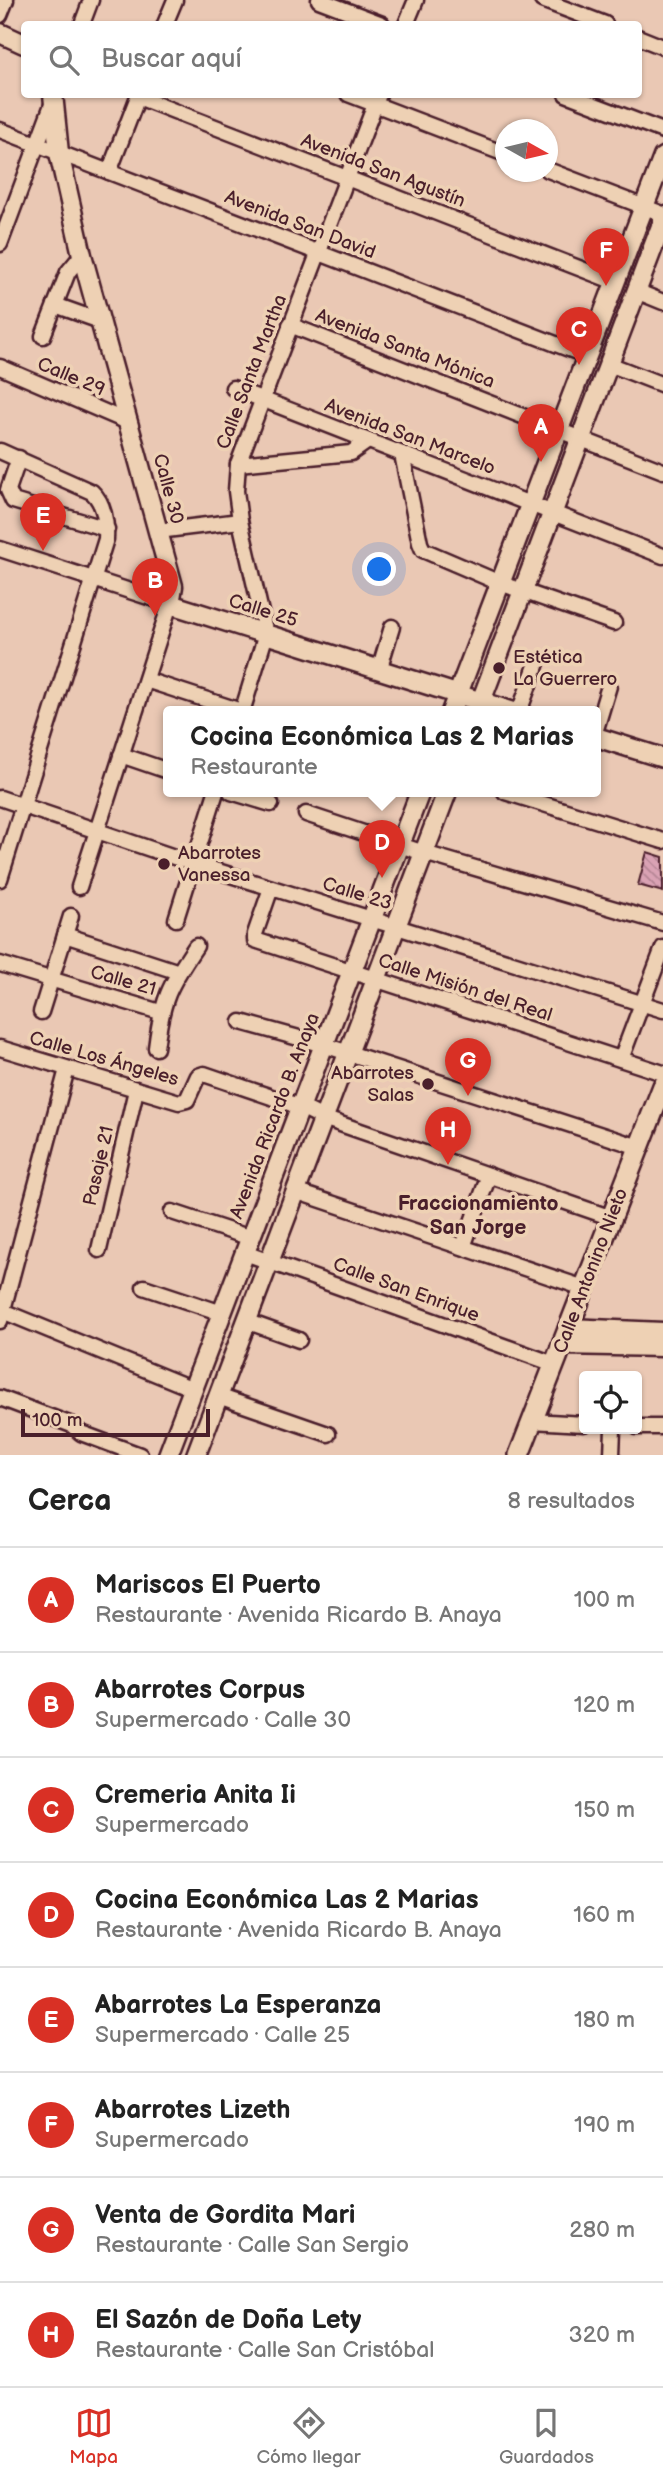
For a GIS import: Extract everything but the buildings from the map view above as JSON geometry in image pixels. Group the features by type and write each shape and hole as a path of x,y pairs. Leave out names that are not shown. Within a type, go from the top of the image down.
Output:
{"main road":[{"name":"Calle Antonino Nieto","path":"519,1455 663,1086"}],"street":[{"path":"0,15 6,0"},
{"path":"83,21 91,0"},
{"path":"167,21 175,0"},
{"path":"319,0 343,4 376,21"},
{"path":"407,21 415,0"},
{"path":"542,0 559,3 598,21"},
{"path":"0,33 21,43"},
{"path":"642,38 663,47"},
{"path":"0,244 53,98"},
{"name":"Calle 30","path":"54,98 59,153 82,255 173,586 170,604 79,887"},
{"path":"109,172 137,98"},
{"name":"Avenida San Agustín","path":"143,98 615,282"},
{"path":"576,98 663,131"},
{"path":"377,100 495,149"},
{"name":"Calle Santa Martha","path":"266,634 240,521 236,491 238,464 377,100"},
{"name":"Avenida San David","path":"0,130 587,356"},
{"path":"453,706 663,157"},
{"path":"558,174 663,214"},
{"path":"479,706 663,221"},
{"path":"43,337 68,272 82,255"},
{"path":"636,291 663,302"},
{"path":"55,305 100,321"},
{"name":"Avenida Santa Mónica","path":"290,325 663,471"},
{"path":"609,364 663,385"},
{"name":"Calle 29","path":"0,367 128,422"},
{"name":"Avenida San Marcelo","path":"233,388 663,556"},
{"path":"238,464 351,453 368,442"},
{"path":"0,451 92,492 101,505 107,528 106,539 0,879"},
{"path":"402,454 423,550 523,592 614,623"},
{"path":"19,458 8,490 13,500 107,528"},
{"path":"158,531 240,521"},
{"name":"Calle 25","path":"0,549 458,694 479,706"},
{"path":"379,670 392,627"},
{"path":"244,706 266,634"},
{"path":"519,706 537,663"},
{"path":"146,680 227,706"},
{"path":"601,712 609,686"},
{"path":"601,739 663,758"},
{"path":"121,755 163,769"},
{"path":"176,919 214,797"},
{"path":"248,797 271,804"},
{"name":"Avenida Ricardo B. Anaya","path":"168,1455 419,797"},
{"path":"196,1455 445,797"},
{"path":"521,797 663,841"},
{"name":"Calle 23","path":"0,798 192,863 663,1010"},
{"path":"306,814 424,853 663,923"},
{"name":"Calle Misión del Real","path":"271,888 255,940 663,1073"},
{"path":"41,1012 71,916"},
{"name":"Calle 21","path":"0,964 160,1012 178,972 65,934"},
{"path":"178,972 196,946"},
{"path":"621,1059 663,948"},
{"path":"156,1048 160,1012"},
{"path":"241,1022 324,1045 639,1147"},
{"name":"Calle Los Ángeles","path":"0,1048 183,1102 187,1100 198,1076 205,1074 301,1107"},
{"path":"66,1069 1,1314 193,1389"},
{"name":"Pasaje 21","path":"99,1251 136,1090"},
{"path":"301,1107 323,1118 612,1217"},
{"path":"463,1247 489,1175"},
{"path":"296,1191 584,1288"},
{"name":"Calle San Enrique","path":"172,1212 248,1245 269,1261 554,1364"},
{"path":"144,1287 222,1313"},
{"path":"246,1321 299,1340"},
{"path":"565,1336 663,1332"},
{"path":"565,1336 663,1347"},
{"path":"218,1396 328,1434"},
{"path":"0,1398 72,1425 81,1433 140,1455"},
{"path":"532,1420 579,1424"},
{"path":"642,1427 663,1427"},
{"path":"612,1455 613,1434"}],"place":[{"name":"Abarrotes Lizeth","path":"606,286"},
{"name":"Cremeria Anita Ii","path":"579,365"},
{"name":"Mariscos El Puerto","path":"541,462"},
{"name":"Abarrotes La Esperanza","path":"43,551"},
{"name":"Abarrotes Corpus","path":"155,616"},
{"name":"Estética La Guerrero","path":"499,668"},
{"name":"Abarrotes Vanessa","path":"164,864"},
{"name":"Cocina Económica Las 2 Marias","path":"382,878"},
{"name":"Abarrotes Salas","path":"428,1084"},
{"name":"Venta de Gordita Mari","path":"468,1096"},
{"name":"El Sazón de Doña Lety","path":"448,1165"}],"district":[{"name":"Fraccionamiento San Jorge","path":"478,1215"}]}
